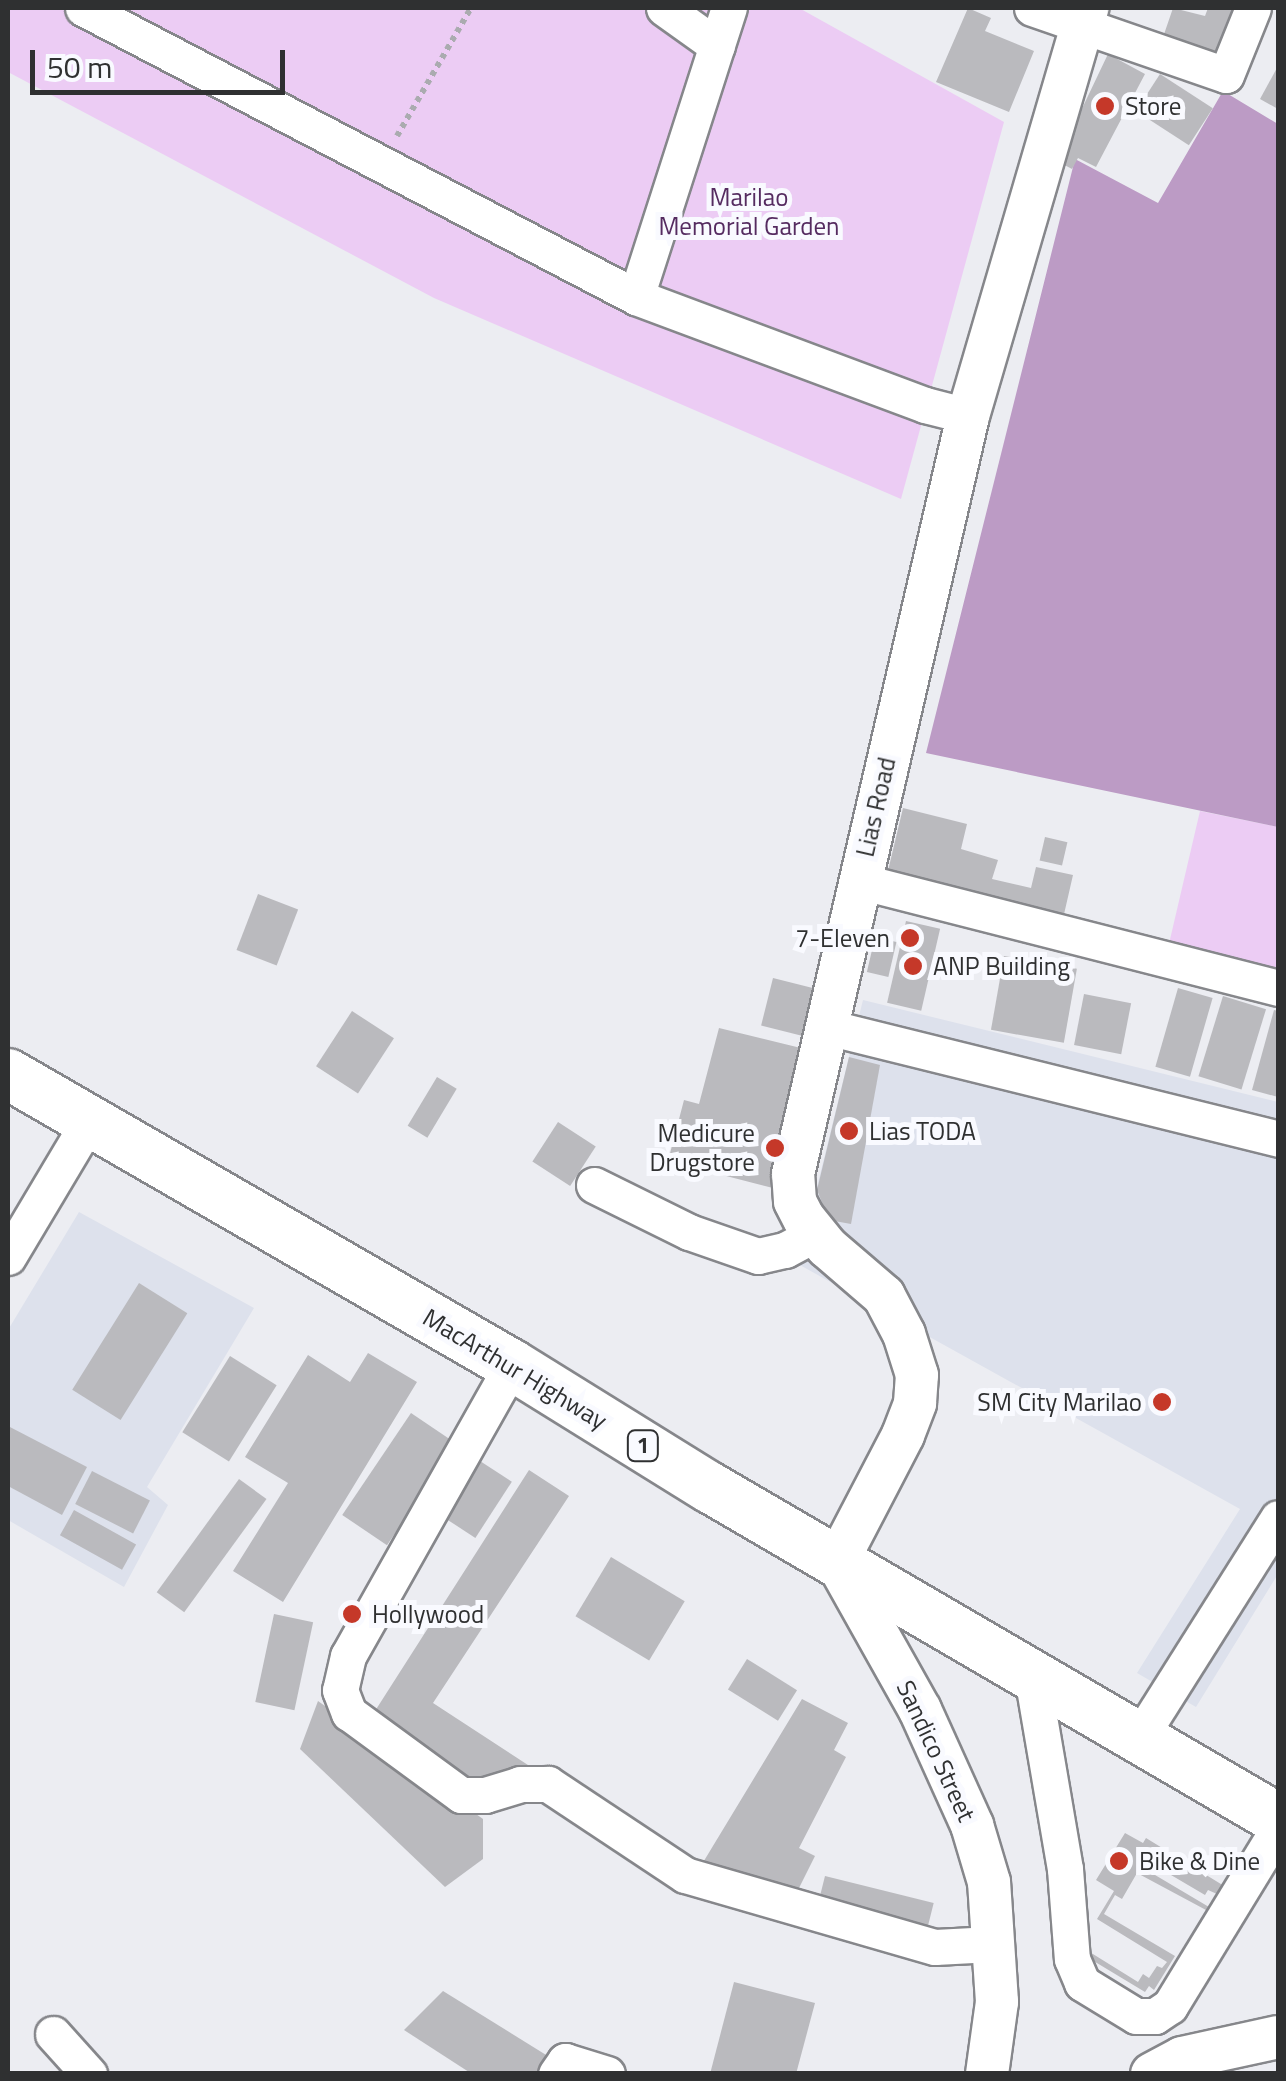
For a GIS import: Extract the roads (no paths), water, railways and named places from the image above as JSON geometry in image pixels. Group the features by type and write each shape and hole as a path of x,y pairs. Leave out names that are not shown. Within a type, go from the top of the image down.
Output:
{"highway":[{"name":"MacArthur Highway","path":"8,1074 512,1366 836,1562 1278,1820"}],"main road":[{"name":"Lias Road","path":"836,1562 904,1435 915,1404 917,1375 904,1334 884,1296 814,1234 795,1201 792,1174 968,416 1084,15"},
{"name":"Sandico Street","path":"836,1562 920,1710 957,1786 989,1882 997,2002 987,2074"},
{"path":"1152,2074 1182,2058 1278,2036"}],"street":[{"path":"84,8 636,297 925,405 968,416"},
{"path":"664,8 717,46"},
{"path":"636,297 729,8"},
{"path":"1032,8 1084,15 1226,75 1253,8"},
{"path":"859,881 1278,988"},
{"path":"827,1028 1278,1139"},
{"path":"8,1258 89,1121"},
{"path":"594,1185 689,1232 758,1256 785,1250 814,1234"},
{"path":"512,1366 348,1656 340,1690 349,1712 462,1795 485,1795 520,1784 548,1784 686,1875 935,1947 992,1944"},
{"path":"1138,1738 1278,1518"},
{"path":"1032,1676 1065,1869 1072,1959 1082,1982 1136,2016 1154,2016 1170,2006 1278,1829"},
{"path":"52,2034 89,2074"},
{"path":"556,2074 564,2061 607,2074"}],"place":[{"name":"Store","path":"1105,106"},
{"name":"7-Eleven","path":"910,938"},
{"name":"ANP Building","path":"913,966"},
{"name":"Lias TODA","path":"849,1131"},
{"name":"Medicure Drugstore","path":"775,1148"},
{"name":"SM City Marilao","path":"1162,1402"},
{"name":"Hollywood","path":"352,1614"},
{"name":"Bike & Dine","path":"1119,1861"}],"park label":[{"name":"Marilao Memorial Garden","path":"749,212"}]}
